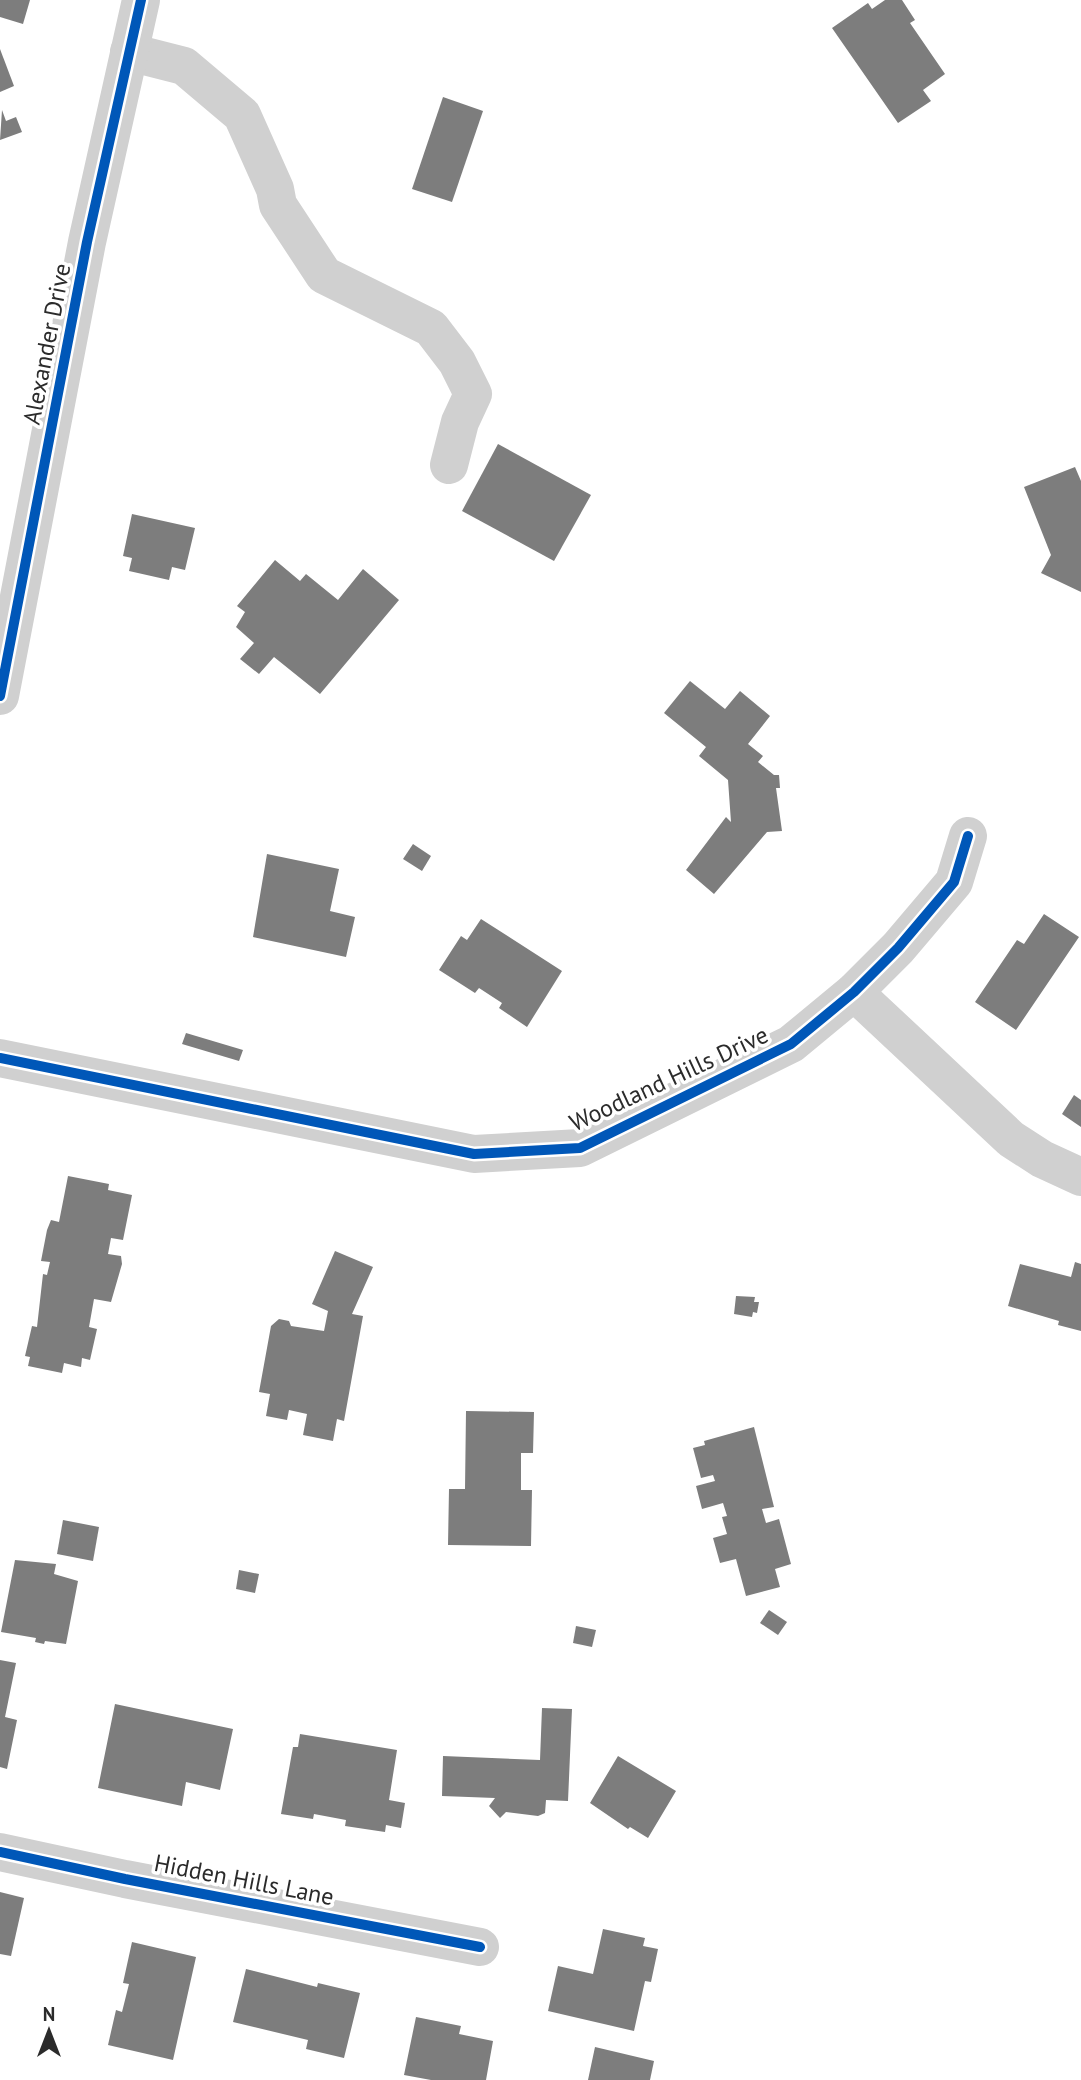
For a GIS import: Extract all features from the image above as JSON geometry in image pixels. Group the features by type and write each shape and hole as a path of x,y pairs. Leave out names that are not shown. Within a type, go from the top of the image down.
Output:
{"street":[{"name":"Alexander Drive","path":"0,696 88,242 141,0"},
{"path":"129,52 184,66 242,115 275,189 278,205 324,275 431,328 457,362 472,394 460,422 449,465"},
{"name":"Woodland Hills Drive","path":"0,1058 474,1154 580,1148 791,1044 854,992 898,948 954,882 968,836"},
{"path":"854,992 1011,1139 1042,1159 1081,1177"},
{"name":"Hidden Hills Lane","path":"0,1852 125,1879 480,1947"}],"building":[{"path":"0,0 30,0 23,24 0,17"},
{"path":"885,0 902,0 915,20 910,23 945,74 923,90 931,101 898,123 832,28 868,3 872,9"},
{"path":"0,49 14,86 0,92"},
{"path":"443,97 483,111 452,202 412,189"},
{"path":"2,110 6,121 16,117 22,132 0,140"},
{"path":"498,444 591,495 554,561 462,511"},
{"path":"1075,467 1081,481 1081,592 1041,573 1051,555 1024,487"},
{"path":"132,514 195,528 185,570 172,567 169,580 129,571 132,558 123,556"},
{"path":"275,560 300,581 306,574 338,600 363,569 399,600 320,694 274,657 259,674 240,659 254,643 236,627 245,612 237,606"},
{"path":"690,681 725,709 740,691 770,716 748,744 763,756 758,762 774,775 779,775 780,788 776,788 782,831 767,832 714,894 686,870 726,817 731,822 728,780 699,756 706,747 664,713"},
{"path":"413,844 431,856 422,871 403,859"},
{"path":"267,854 339,869 330,911 355,917 346,957 253,937"},
{"path":"1044,914 1079,937 1016,1030 975,1002 1017,940 1024,944"},
{"path":"481,919 562,971 527,1027 499,1008 502,1003 479,988 475,993 439,970 461,936 467,940"},
{"path":"186,1033 243,1050 239,1061 182,1044"},
{"path":"1074,1095 1081,1100 1081,1127 1062,1114"},
{"path":"68,1176 109,1184 108,1190 132,1195 123,1240 111,1238 108,1254 121,1256 122,1264 111,1302 94,1299 89,1327 97,1329 90,1360 82,1358 81,1367 64,1363 62,1373 28,1366 30,1357 25,1356 32,1326 37,1327 43,1274 47,1275 50,1262 41,1261 47,1230 51,1220 59,1222"},
{"path":"335,1251 373,1267 352,1314 363,1316 344,1421 337,1419 333,1441 303,1435 307,1414 289,1410 287,1420 266,1416 270,1394 259,1392 271,1326 279,1319 289,1321 291,1326 324,1331 328,1311 312,1304"},
{"path":"1075,1262 1081,1264 1081,1331 1058,1325 1059,1321 1008,1306 1020,1264 1071,1277"},
{"path":"736,1296 755,1297 754,1302 759,1302 757,1313 753,1312 752,1317 734,1314"},
{"path":"466,1411 534,1412 533,1453 521,1453 521,1490 532,1490 531,1546 448,1545 449,1489 465,1489"},
{"path":"754,1427 774,1507 762,1509 766,1523 779,1519 791,1564 775,1569 780,1587 746,1596 736,1559 720,1563 713,1538 727,1534 722,1517 727,1516 723,1503 702,1509 696,1486 715,1481 713,1475 701,1478 693,1448 705,1445 704,1441"},
{"path":"63,1520 99,1527 93,1561 57,1554"},
{"path":"15,1560 56,1564 54,1574 78,1581 66,1644 45,1641 44,1644 35,1642 36,1638 1,1632"},
{"path":"239,1570 259,1574 255,1593 236,1589"},
{"path":"769,1610 787,1622 778,1635 760,1623"},
{"path":"576,1626 596,1630 592,1647 573,1643"},
{"path":"0,1660 16,1663 5,1717 17,1720 7,1769 0,1767"},
{"path":"115,1704 233,1729 220,1790 186,1782 182,1806 98,1788"},
{"path":"542,1708 572,1709 568,1801 546,1800 545,1813 538,1816 506,1812 500,1818 489,1806 495,1798 442,1796 443,1756 540,1760"},
{"path":"300,1734 397,1750 389,1800 405,1803 401,1828 386,1825 385,1832 345,1826 346,1820 314,1814 313,1819 281,1814 293,1747 298,1747"},
{"path":"618,1756 676,1791 648,1838 630,1827 628,1829 590,1803"},
{"path":"0,1892 24,1898 11,1956 0,1954"},
{"path":"603,1929 645,1938 643,1946 658,1949 651,1982 645,1981 634,2031 548,2011 558,1966 593,1974"},
{"path":"132,1942 196,1957 173,2060 108,2045 116,2010 122,2012 129,1984 123,1983"},
{"path":"246,1969 317,1987 318,1983 360,1993 344,2058 306,2049 308,2040 233,2022"},
{"path":"416,2017 461,2026 459,2034 493,2041 486,2080 431,2080 404,2075"},
{"path":"595,2047 654,2061 650,2080 588,2080"}],"cycle path":[{"path":"0,696 87,242 141,0"},
{"path":"0,1058 474,1154 580,1148 791,1044 854,992 898,948 954,882 968,836"},
{"path":"0,1852 125,1879 480,1947"}]}
